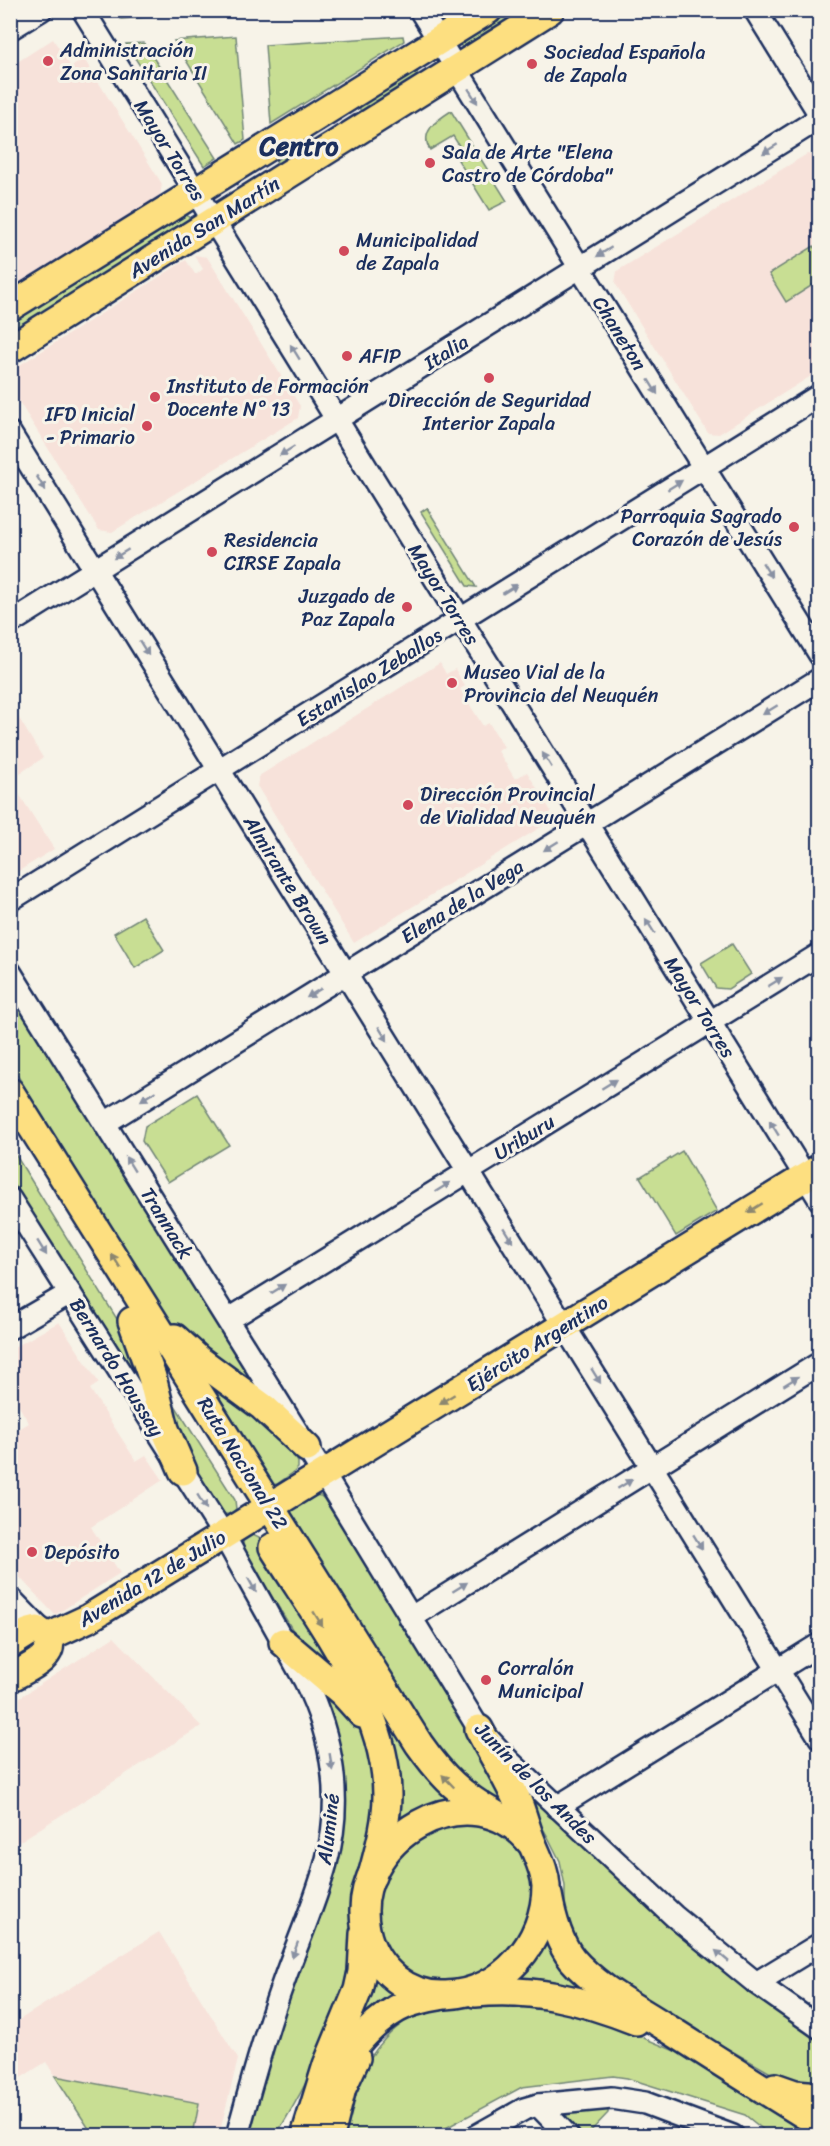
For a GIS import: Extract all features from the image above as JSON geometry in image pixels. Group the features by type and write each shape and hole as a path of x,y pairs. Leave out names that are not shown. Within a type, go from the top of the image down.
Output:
{"main road":[{"name":"Avenida San Martín","path":"10,307 488,10"},
{"name":"Avenida San Martín","path":"10,349 550,10"},
{"name":"Ruta Nacional 22","path":"10,1092 137,1311 262,1511 418,1744 444,1778 458,1791 496,1815"},
{"name":"Ruta Nacional 22","path":"10,1126 137,1311"},
{"name":"Ejército Argentino","path":"262,1511 812,1173"},
{"path":"137,1311 263,1407 307,1448"},
{"path":"137,1311 165,1429 183,1471"},
{"name":"Ruta Nacional 22","path":"262,1511 361,1693 377,1734 383,1754 387,1796 385,1819 372,1876"},
{"name":"Avenida 12 de Julio","path":"10,1644 33,1631 41,1632 48,1637 88,1618 262,1511"},
{"path":"10,1678 47,1655 50,1646 48,1637"},
{"path":"284,1642 351,1701 377,1734"},
{"path":"479,1729 513,1792 544,1872 556,1930 571,1957 605,1988 819,2124"},
{"path":"314,2130 327,2065 358,1990 363,1953 364,1909 372,1876 380,1860 390,1847 415,1826 430,1817 461,1810 496,1815 512,1823 532,1844"},
{"path":"314,2130 334,2073 375,2025 405,2005 475,1991 492,1983 507,1972 532,1941 540,1924 546,1885"},
{"path":"364,1924 372,1950 388,1973 412,1989 426,1994 448,1995 505,1991 549,1994 618,2014 687,2041"},
{"path":"284,2136 337,2042"},
{"path":"737,2074 786,2091 805,2096 819,2096"}],"street":[{"path":"10,29 41,10"},
{"name":"Mayor Torres","path":"83,10 710,1023 812,1173 819,1200"},
{"name":"Chaneton","path":"420,10 819,655"},
{"path":"755,10 819,117"},
{"name":"Italia","path":"10,623 819,117"},
{"name":"Estanislao Zeballos","path":"10,900 819,395"},
{"name":"Almirante Brown","path":"10,433 819,1738"},
{"name":"Elena de la Vega","path":"105,1123 819,679"},
{"name":"Uriburu","path":"228,1320 819,954"},
{"name":"Trannack","path":"10,972 324,1475"},
{"name":"Bernardo Houssay","path":"10,1199 223,1534"},
{"path":"10,1328 70,1293"},
{"path":"410,1618 819,1363"},
{"name":"Junín de los Andes","path":"324,1475 479,1729 493,1746 674,1916 756,1983 819,2028"},
{"name":"Aluminé","path":"223,1534 315,1702 323,1723 333,1769 334,1815 327,1861 267,2030 237,2136"},
{"path":"10,1598 48,1637"},
{"path":"557,1807 819,1644"},
{"path":"756,1983 819,1944"},
{"path":"476,2136 524,2109 538,2105 601,2098 634,2100 655,2106 733,2136"},
{"path":"538,2105 568,2136"}],"shaded area":[{"path":"53,39 71,67 84,59 162,184 160,196 11,288 11,66"},
{"path":"807,154 819,157 819,371 719,434 708,433 615,283 617,271"},
{"name":"Instituto de Formación Docente N° 13","path":"194,255 207,257 300,406 298,418 112,532 99,530 11,389 12,370 186,260 197,274 203,269"},
{"name":"Dirección Provincial de Vialidad Neuquén","path":"440,663 446,674 455,669 465,686 460,689 483,726 489,723 504,747 498,751 515,779 527,772 551,811 549,822 354,943 257,786 259,776"},
{"path":"11,705 43,758 11,779"},
{"path":"10,780 54,849 11,876 10,876"},
{"path":"59,1322 99,1383 90,1389 136,1461 146,1455 163,1480 91,1527 120,1573 55,1615 11,1568 11,1434 29,1423 11,1393 10,1350"},
{"path":"114,1637 201,1726 11,1847 11,1703"},
{"path":"159,1932 238,2059 219,2135 93,2135 46,2062 11,2084 11,2025"}],"green space":[{"path":"230,10 121,19 120,11"},
{"path":"497,11 542,11 466,51 460,45 460,40"},
{"path":"236,36 245,140 238,144 174,41"},
{"path":"403,36 404,41 271,124 265,45"},
{"path":"144,43 217,158 204,166 126,44"},
{"path":"416,61 419,86 361,123 359,96"},
{"path":"451,111 507,201 489,210 458,160 465,155 453,136 430,150 427,144 431,127"},
{"path":"310,126 313,153 277,175 276,148"},
{"path":"184,211 191,220 11,342 11,314"},
{"path":"814,246 819,255 819,281 786,302 769,274"},
{"path":"427,508 476,587 467,586 421,512"},
{"path":"143,916 164,950 135,968 114,933"},
{"path":"732,944 751,974 728,989 716,988 701,963"},
{"path":"11,987 261,1395 174,1328 11,1065"},
{"path":"197,1094 229,1145 168,1182 142,1141 145,1126"},
{"path":"10,1146 138,1353 153,1409 11,1181"},
{"path":"682,1151 717,1211 676,1236 640,1177"},
{"path":"196,1367 287,1443 298,1462 298,1468 294,1472 272,1485"},
{"path":"159,1380 235,1500 236,1509 232,1513 221,1512 182,1451"},
{"path":"314,1495 324,1499 478,1741 510,1801 505,1807 448,1767 289,1512 293,1507"},
{"path":"248,1535 259,1538 345,1681 300,1642 244,1551 243,1541"},
{"path":"312,1677 354,1720 366,1740 373,1771 371,1822 354,1903 344,1986 332,2025 297,2100 276,2135 246,2136 266,2059 337,1850"},
{"path":"379,1701 449,1798 400,1824 396,1823"},
{"path":"514,1779 687,1940 770,2004 819,2038 819,2089 783,2080 629,1993 616,1984 573,1943 565,1911 565,1886 560,1861"},
{"path":"471,1823 495,1831 514,1846 522,1856 532,1877 534,1891 532,1915 506,1956 489,1971 451,1985 411,1976 389,1956 374,1919 382,1880 398,1855 439,1827"},
{"path":"547,1935 616,2005 518,1980 518,1976"},
{"path":"371,1974 398,1995 350,2037"},
{"path":"507,2001 584,2013 689,2057 818,2135 770,2135 745,2115 627,2078 613,2076 522,2087 433,2135 339,2136 359,2077 383,2041 398,2027 415,2016 434,2009"},
{"path":"55,2076 199,2103 193,2135 93,2135"},
{"path":"608,2107 608,2113 587,2135 574,2127 566,2113"}],"place":[{"name":"Administración Zona Sanitaria II","path":"48,61"},
{"name":"Sociedad Española de Zapala","path":"532,64"},
{"name":"Sala de Arte \"Elena Castro de Córdoba\"","path":"430,163"},
{"name":"Municipalidad de Zapala","path":"344,251"},
{"name":"AFIP","path":"347,356"},
{"name":"Dirección de Seguridad Interior Zapala","path":"489,378"},
{"name":"Instituto de Formación Docente N° 13","path":"155,397"},
{"name":"IFD Inicial - Primario","path":"147,426"},
{"name":"Parroquia Sagrado Corazón de Jesús","path":"794,527"},
{"name":"Residencia CIRSE Zapala","path":"212,552"},
{"name":"Juzgado de Paz Zapala","path":"407,607"},
{"name":"Museo Vial de la Provincia del Neuquén","path":"452,683"},
{"name":"Dirección Provincial de Vialidad Neuquén","path":"408,805"},
{"name":"Depósito","path":"32,1552"},
{"name":"Corralón Municipal","path":"486,1680"}],"district":[{"name":"Centro","path":"299,146"}]}
